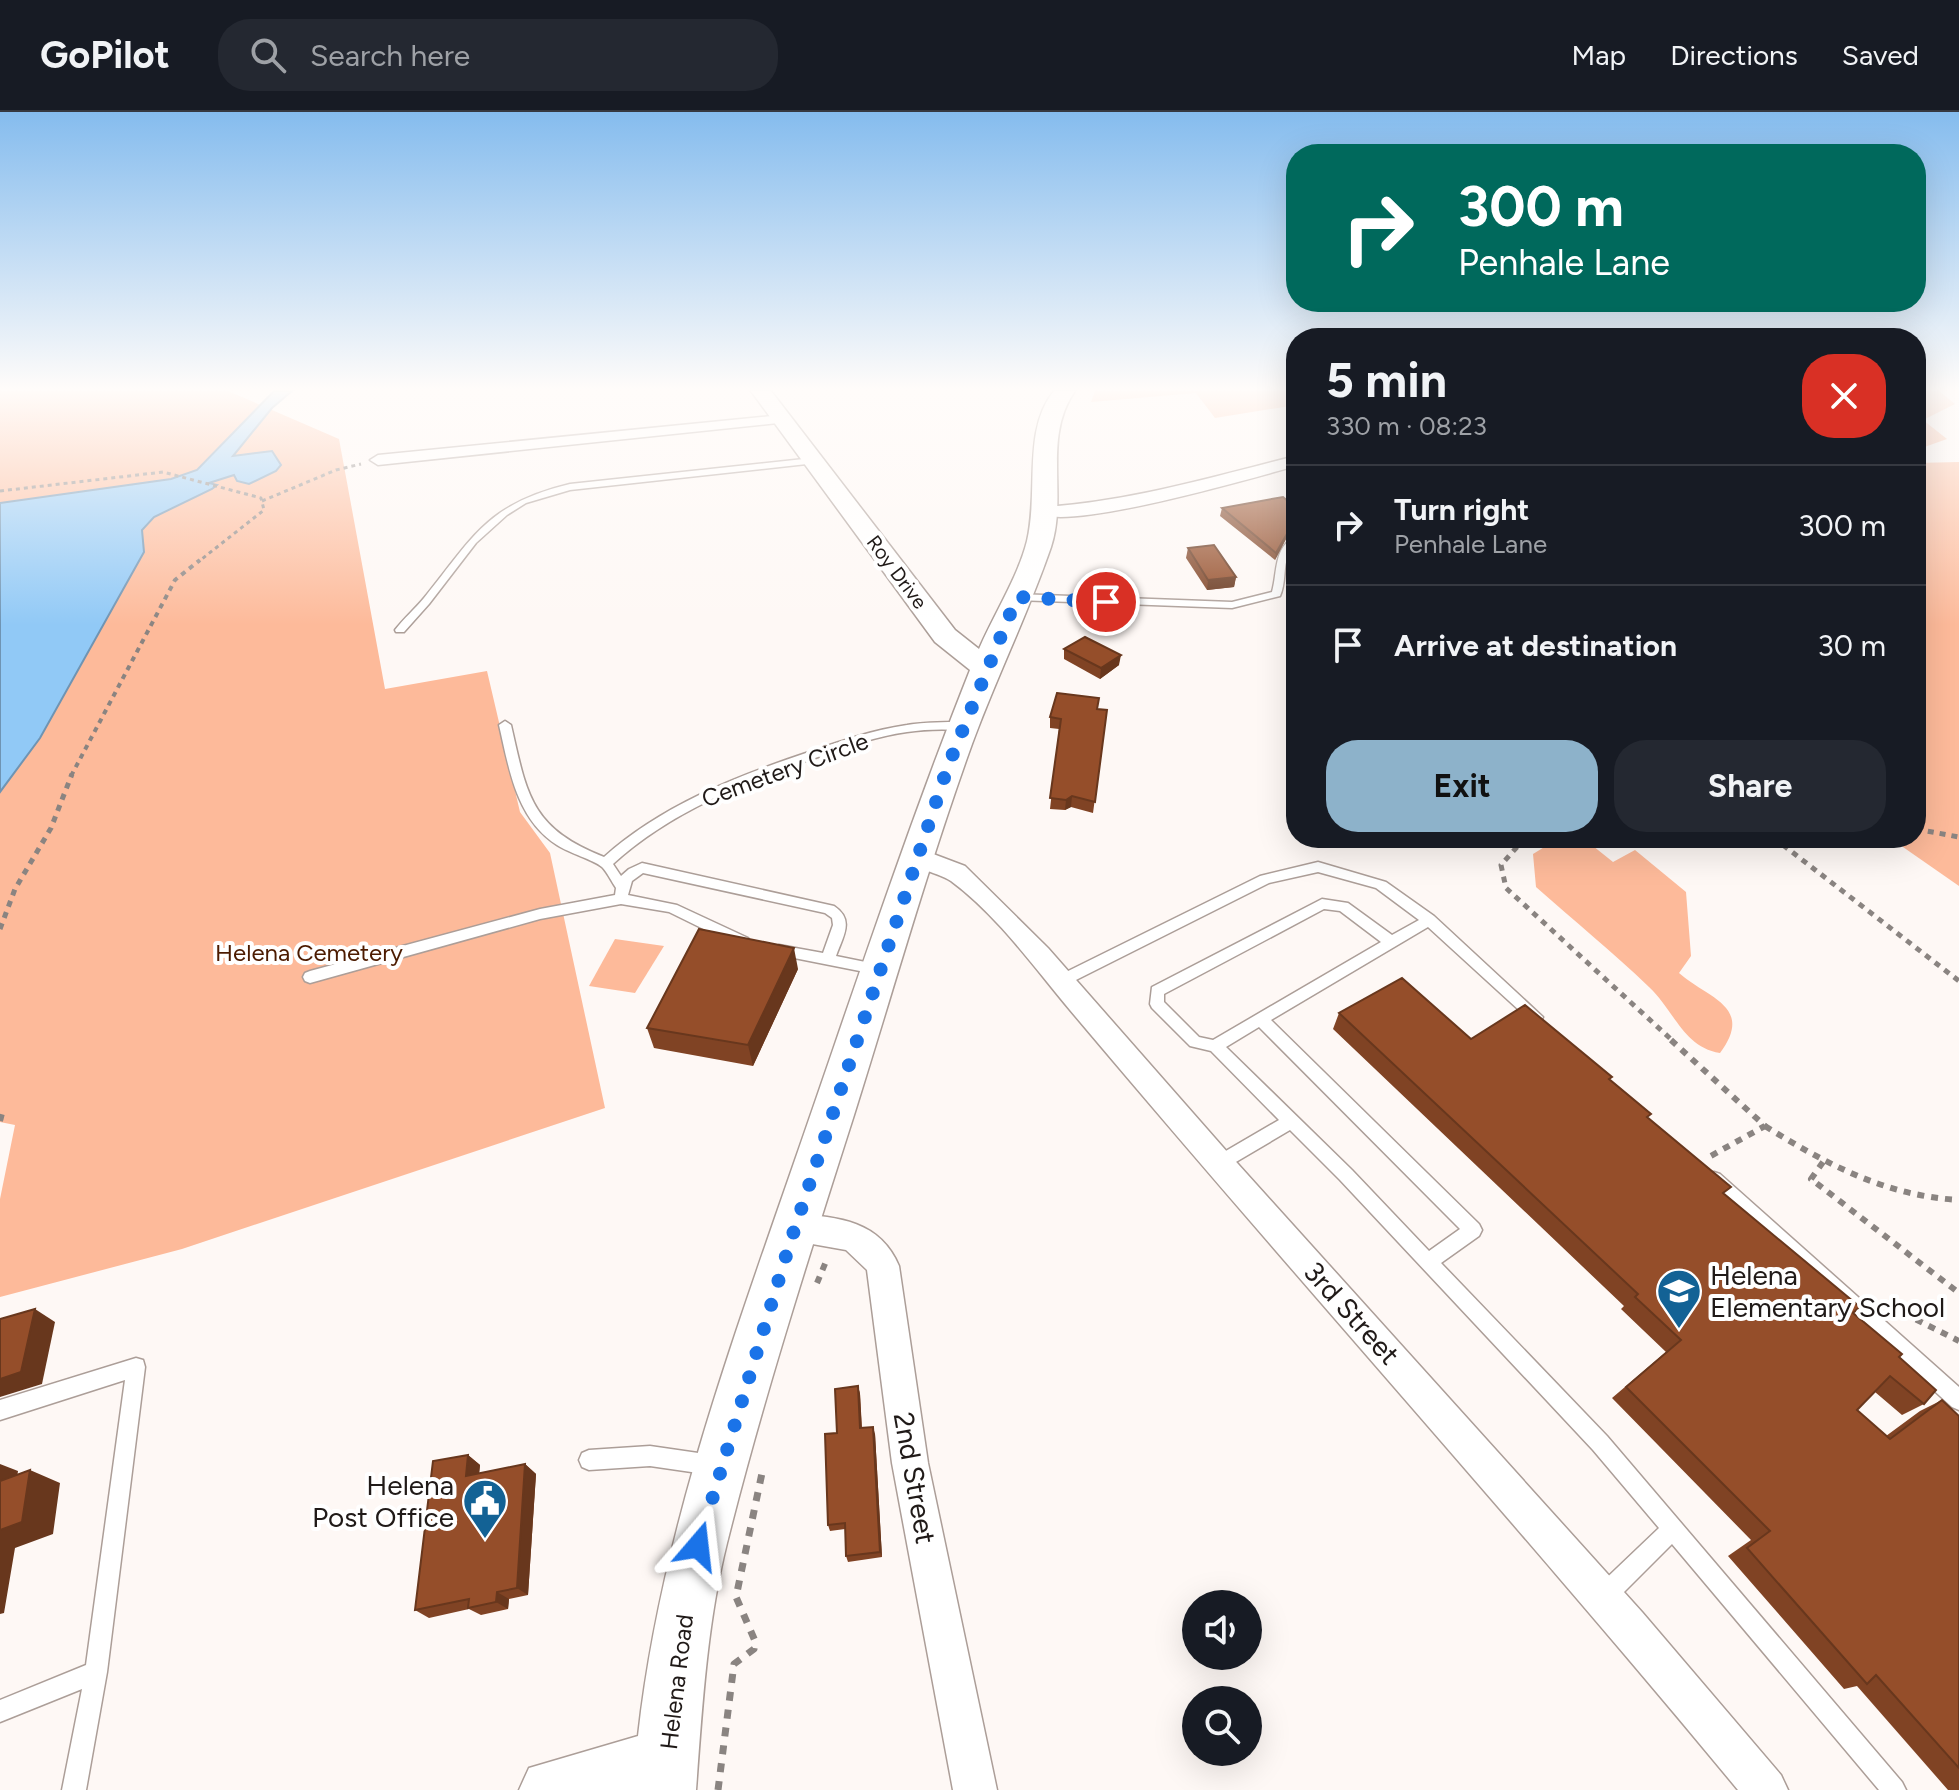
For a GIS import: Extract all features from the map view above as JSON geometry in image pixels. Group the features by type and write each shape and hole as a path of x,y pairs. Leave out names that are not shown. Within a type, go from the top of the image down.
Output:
{"main road":[{"name":"Roy Drive","path":"819,469 945,636 985,668"},
{"name":"Helena Road","path":"683,1780 674,1683 698,1546 795,1229 962,726 1039,544 1046,512 1045,469"},
{"path":"551,1790 683,1780"}],"street":[{"path":"1046,512 1103,508 1146,500 1264,469"},
{"name":"3rd Street","path":"920,857 948,868 975,887 1061,981 1218,1164 1603,1598 1766,1790"},
{"name":"2nd Street","path":"795,1229 855,1236 875,1249 883,1266 910,1463 975,1790"}],"lane":[{"path":"400,630 430,597 467,545 506,509 531,496 601,483 733,469"},
{"path":"1017,597 1212,605 1265,598 1276,594 1280,561 1286,548"},
{"path":"505,725 519,787 542,829 567,848 606,863 622,893"},
{"name":"Cemetery Circle","path":"606,863 635,837 743,781 902,729 962,726"},
{"path":"1061,981 1265,879 1318,867 1381,885 1429,920 1546,1025"},
{"path":"622,893 632,871 649,869 829,909 838,915 840,925 827,961"},
{"path":"310,977 622,893 672,908 730,937 883,971"},
{"path":"1391,942 1343,906 1322,904 1157,991 1157,1004 1195,1042 1215,1046 1291,1121 1600,1443 1894,1790"},
{"path":"1215,1046 1429,920"},
{"path":"1260,1019 1473,1230 1428,1262"},
{"path":"1218,1164 1291,1121"},
{"path":"1698,1163 1959,1400"},
{"path":"0,1410 136,1367 96,1672 74,1790"},
{"path":"589,1460 650,1456 722,1467"},
{"path":"1603,1598 1672,1529"},
{"path":"0,1711 96,1672"}],"path":[{"path":"262,501 339,469"},
{"path":"0,491 138,474 173,474 245,491 262,501 264,510 175,580 74,768 51,828 15,889 0,929"},
{"path":"1926,831 1959,837"},
{"path":"1513,848 1501,865 1506,888 1765,1126 1823,1162 1885,1188 1959,1200"},
{"path":"1787,848 1959,981"},
{"path":"0,1121 2,1113"},
{"path":"1698,1163 1765,1126"},
{"path":"1823,1162 1811,1179 1959,1293"},
{"path":"815,1288 837,1233"},
{"path":"683,1780 734,1664 754,1649 755,1641 736,1597 764,1461"}],"green space":[{"name":"Helena Cemetery","path":"0,469 345,469 385,689 487,671 520,812 550,853 605,1108 182,1249 0,1297 0,1199 15,1125 0,1122"},
{"path":"1926,469 1959,469 1959,886 1904,848 1926,848"},
{"path":"1543,848 1596,848 1613,862 1635,850 1686,892 1691,956 1679,973 1714,997 1730,1014 1732,1024 1729,1037 1720,1053 1707,1049 1688,1036 1649,987 1536,887 1533,854"},
{"path":"615,939 664,946 635,993 589,986"}],"water":[{"path":"277,469 249,484 237,481 234,475 209,483 217,485 154,517 142,530 144,552 40,738 0,792 0,503 171,479 197,470"}],"building":[{"path":"1283,497 1286,500 1286,536 1276,553 1222,508"},
{"path":"1214,545 1236,577 1208,580 1188,548"},
{"path":"1085,637 1121,655 1101,668 1064,649"},
{"path":"1057,693 1099,698 1097,709 1107,710 1095,802 1072,796 1066,800 1050,798 1061,719 1050,717"},
{"path":"699,929 794,948 748,1045 647,1028"},
{"name":"Helena Elementary School","path":"1402,978 1471,1039 1525,1005 1612,1077 1609,1079 1651,1114 1647,1117 1731,1187 1723,1193 1860,1307 1853,1313 1902,1354 1899,1357 1936,1390 1924,1404 1890,1376 1857,1410 1890,1439 1942,1400 1959,1416 1959,1768 1876,1675 1867,1684 1747,1548 1770,1531 1626,1387 1681,1340 1635,1297 1638,1294 1339,1013"},
{"path":"35,1309 21,1372 0,1379 0,1319"},
{"path":"858,1386 860,1428 873,1427 880,1552 846,1556 845,1523 828,1525 825,1434 837,1433 835,1389"},
{"name":"Helena Post Office","path":"468,1455 466,1476 525,1464 517,1588 497,1592 496,1602 468,1608 469,1599 415,1610 433,1461"},
{"path":"30,1470 22,1522 0,1530 0,1481"}],"place":[{"name":"Helena Elementary School","path":"1679,1330"},
{"name":"Helena Post Office","path":"485,1540"}],"route":[{"path":"698,1546 789,1246 948,766 985,668 1017,597 1106,602"}]}
